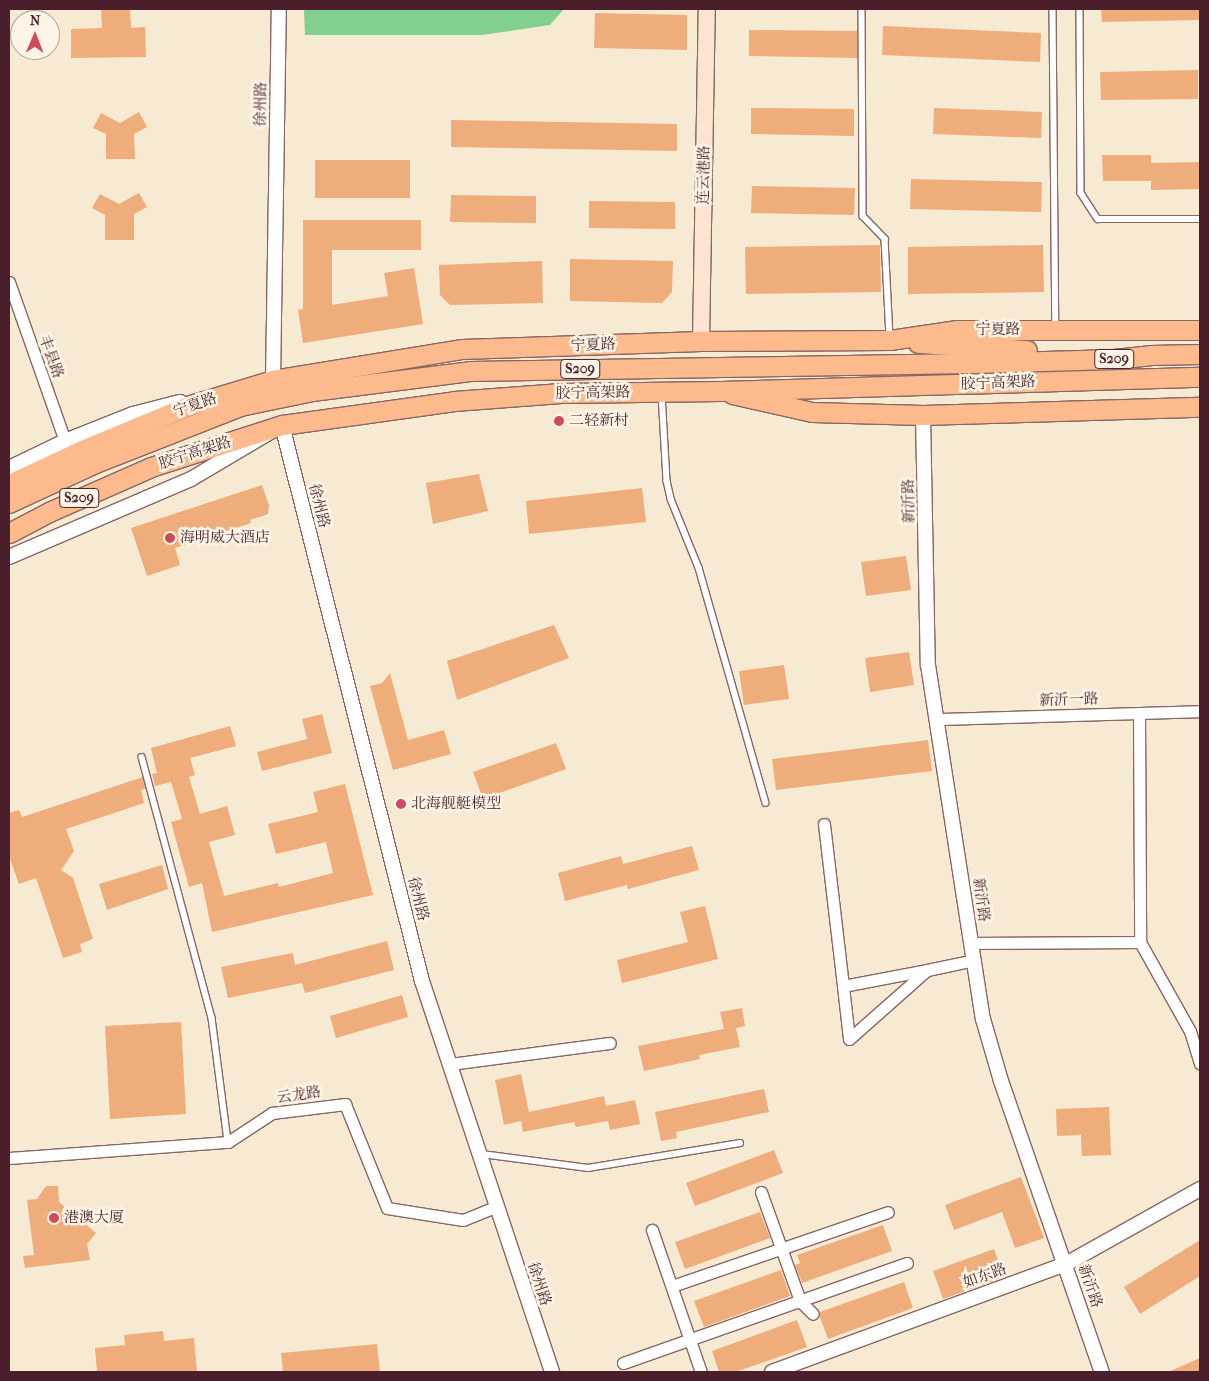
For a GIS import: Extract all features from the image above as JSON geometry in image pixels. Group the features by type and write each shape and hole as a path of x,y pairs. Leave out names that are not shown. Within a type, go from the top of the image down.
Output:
{"main road":[{"name":"连云港路","path":"700,341 707,9"},
{"name":"宁夏路","path":"9,484 82,450 190,405 273,380 462,349 700,341 890,340 957,330 1200,330"},
{"path":"890,340 1027,350 1106,348 1150,355"},
{"name":"胶宁高架路","path":"9,503 93,464 240,406 332,389 470,371 1114,359 1150,355 1200,354"},
{"name":"胶宁高架路","path":"9,533 48,512 150,467 282,424 454,400 561,393 721,392 1200,377"},
{"path":"721,392 812,412 923,415 1200,407"}],"street":[{"name":"徐州路","path":"273,380 279,9"},
{"name":"丰县路","path":"9,282 65,441"},
{"path":"9,468 65,441 133,414 185,401 220,396"},
{"name":"新沂路","path":"923,415 928,665 938,719 982,1019 1001,1081 1102,1372"},
{"name":"徐州路","path":"282,424 422,981 552,1372"},
{"path":"9,557 191,479 282,424"},
{"name":"新沂一路","path":"938,719 1200,711"},
{"path":"1139,713 1140,942 1190,1031 1200,1063"},
{"path":"824,824 849,1039 927,970"},
{"path":"971,943 1140,942"},
{"path":"844,986 974,960"},
{"path":"450,1064 610,1043"},
{"name":"云龙路","path":"9,1158 228,1142 272,1113 345,1104 386,1208 463,1220 497,1206"},
{"name":"如东路","path":"772,1372 1066,1264 1200,1189"},
{"path":"761,1192 800,1301 813,1314"},
{"path":"672,1286 888,1212"},
{"path":"652,1230 702,1372"},
{"path":"623,1363 907,1263"}],"lane":[{"path":"862,9 864,216 885,239 890,340"},
{"path":"1053,9 1056,331"},
{"path":"1080,9 1082,193 1098,219 1200,219"},
{"path":"662,392 667,481 671,500 699,568 766,803"},
{"path":"142,757 212,1018 228,1142"},
{"path":"480,1154 588,1168 740,1143"}],"green space":[{"path":"304,9 564,9 550,25 482,35 305,35"}],"building":[{"path":"101,9 130,9 131,28 145,27 146,57 71,58 71,29 102,28"},
{"path":"1101,9 1200,9 1200,20 1102,22"},
{"path":"595,13 687,15 687,50 594,48"},
{"path":"883,26 1041,33 1040,62 882,55"},
{"path":"749,30 857,31 858,58 749,56"},
{"path":"1198,70 1198,99 1101,100 1100,72"},
{"path":"751,108 854,109 854,136 751,134"},
{"path":"934,108 1042,112 1041,138 933,134"},
{"path":"139,112 147,127 134,134 135,159 106,159 106,134 93,128 101,113 120,123"},
{"path":"451,120 677,124 677,151 451,147"},
{"path":"1102,155 1151,155 1151,163 1200,162 1200,189 1151,190 1151,181 1103,181"},
{"path":"315,160 410,160 410,198 315,198"},
{"path":"911,179 1042,182 1041,212 910,209"},
{"path":"752,186 855,188 854,215 751,213"},
{"path":"139,193 147,207 134,214 134,240 105,240 105,215 92,208 100,194 119,204"},
{"path":"451,195 536,196 536,223 450,222"},
{"path":"589,201 675,202 675,229 589,228"},
{"path":"303,220 421,220 421,250 332,250 332,305 388,296 384,273 414,268 423,324 303,343 298,310 303,309"},
{"path":"880,245 881,292 746,294 745,247"},
{"path":"1043,245 1044,292 908,294 908,247"},
{"path":"570,259 673,261 672,292 662,303 570,301"},
{"path":"542,261 543,303 450,305 440,295 439,265"},
{"path":"479,474 488,511 433,524 426,483"},
{"name":"海明威大酒店","path":"262,485 269,505 268,514 250,520 251,523 175,548 180,565 147,576 131,528"},
{"path":"642,488 646,522 529,534 526,501"},
{"path":"906,556 911,590 866,596 861,562"},
{"path":"554,625 569,658 457,700 447,661"},
{"path":"909,652 914,685 870,692 865,658"},
{"path":"784,665 789,699 744,705 739,671"},
{"path":"390,673 408,740 444,730 451,754 393,770 370,686 382,683"},
{"path":"322,714 332,753 262,771 257,752 307,739 302,719"},
{"path":"230,726 236,746 190,758 195,775 189,777 200,814 227,806 235,835 209,842 224,896 278,883 279,887 333,873 326,842 276,854 268,824 318,812 313,792 345,784 373,895 212,932 202,883 189,887 171,822 182,819 171,782 155,786 152,774 157,773 151,748"},
{"path":"928,740 932,771 776,790 772,759"},
{"path":"556,743 566,769 483,799 473,772"},
{"path":"143,777 146,789 141,790 144,803 66,829 74,851 61,870 73,878 93,939 80,944 82,952 63,958 36,878 19,884 9,856 9,813 19,810 22,817"},
{"path":"692,846 699,870 628,889 627,885 565,901 558,873 621,856 623,864"},
{"path":"162,865 168,889 107,910 99,884"},
{"path":"705,906 718,959 622,983 617,960 688,942 680,912"},
{"path":"387,941 394,970 305,993 302,983 228,998 221,967 293,953 295,965"},
{"path":"402,995 408,1017 336,1038 330,1016"},
{"path":"742,1008 745,1026 736,1028 740,1047 699,1055 700,1059 644,1071 638,1046 724,1029 720,1012"},
{"path":"181,1022 186,1114 110,1119 105,1026"},
{"path":"521,1074 529,1112 604,1096 606,1106 635,1100 640,1124 610,1130 608,1121 576,1127 574,1122 523,1132 521,1121 504,1125 495,1080"},
{"path":"764,1089 769,1112 676,1132 677,1138 661,1141 655,1112"},
{"path":"1109,1107 1111,1155 1082,1156 1081,1135 1057,1136 1056,1109"},
{"path":"774,1150 783,1173 695,1206 686,1183"},
{"path":"1021,1177 1044,1238 1015,1248 1002,1212 954,1230 945,1205"},
{"name":"港澳大厦","path":"46,1186 58,1186 59,1202 96,1233 87,1244 90,1260 25,1268 23,1256 34,1255 27,1200 37,1199"},
{"path":"760,1212 770,1238 685,1269 675,1242"},
{"path":"883,1225 892,1251 802,1283 795,1265 800,1263 797,1255"},
{"path":"1200,1240 1200,1276 1140,1314 1124,1287"},
{"path":"994,1249 1004,1277 943,1299 933,1271"},
{"path":"781,1270 790,1296 704,1327 694,1301"},
{"path":"904,1282 913,1308 828,1339 820,1312"},
{"path":"797,1320 807,1347 735,1372 719,1372 712,1351"},
{"path":"163,1331 164,1341 194,1338 197,1372 97,1372 95,1348 125,1345 124,1335"},
{"path":"377,1344 380,1372 283,1372 281,1353"},
{"path":"1200,1358 1200,1372 1168,1372"}],"place":[{"name":"二轻新村","path":"559,421"},
{"name":"海明威大酒店","path":"170,538"},
{"name":"北海舰艇模型","path":"401,804"},
{"name":"港澳大厦","path":"54,1218"}]}
